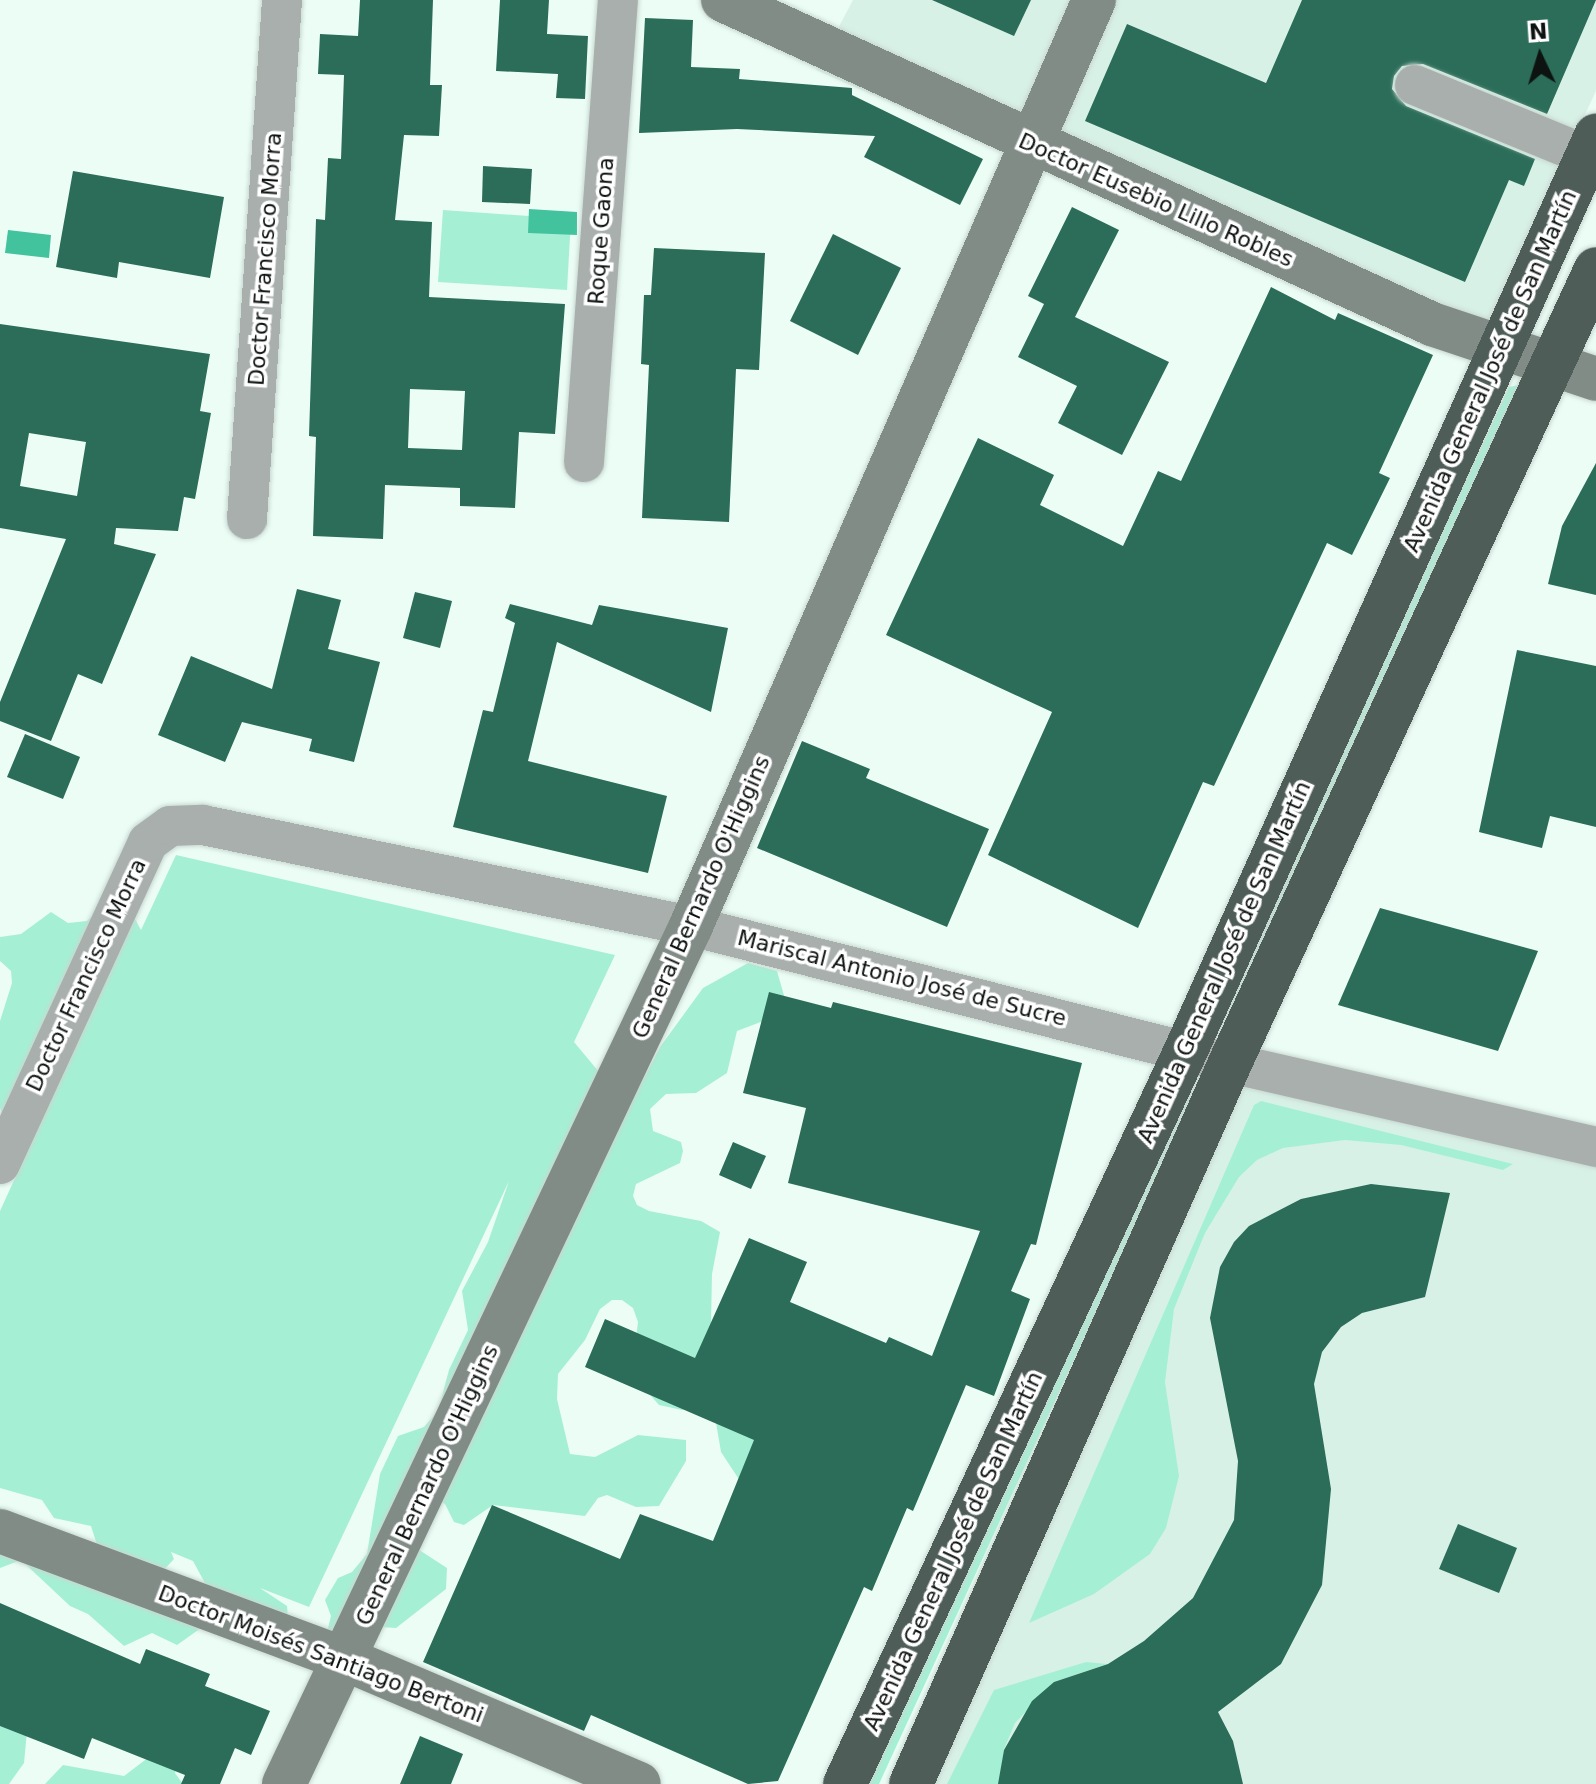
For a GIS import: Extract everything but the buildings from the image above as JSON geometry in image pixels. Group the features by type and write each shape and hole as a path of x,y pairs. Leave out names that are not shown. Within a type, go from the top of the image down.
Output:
{"highway":[{"name":"Avenida General José de San Martín","path":"845,1784 1187,1048 1500,348 1581,142"},
{"path":"911,1784 1230,1063 1596,269"}],"street":[{"name":"Doctor Francisco Morra","path":"247,519 282,0"},
{"name":"Roque Gaona","path":"584,462 618,0"},
{"name":"Doctor Eusebio Lillo Robles","path":"723,0 1029,144 1432,324 1596,379"},
{"name":"General Bernardo O'Higgins","path":"284,1784 691,926 1094,0"},
{"path":"1415,85 1581,142"},
{"name":"Doctor Francisco Morra","path":"0,1164 148,842 170,826 203,825"},
{"name":"Mariscal Antonio José de Sucre","path":"203,825 691,926 1187,1048 1230,1063 1596,1147"},
{"name":"Doctor Moisés Santiago Bertoni","path":"0,1531 345,1659 639,1784"}],"shaded area":[{"path":"853,0 1596,0 1596,91 1473,355 816,70"},
{"path":"529,209 577,212 577,235 528,233"},
{"path":"443,210 571,219 567,290 438,282"},
{"path":"8,230 51,235 49,258 5,253"},
{"path":"1519,385 1230,1016 1223,1015 1221,1009 1509,387"},
{"path":"176,855 615,955 574,1042 604,1078 623,1118 660,1047 703,988 748,963 777,971 785,999 774,1017 737,1031 727,1073 696,1093 666,1094 650,1109 653,1131 681,1142 683,1151 680,1163 636,1184 633,1196 637,1205 649,1211 701,1221 720,1232 712,1274 711,1323 772,1354 746,1490 721,1452 713,1405 682,1410 659,1405 632,1374 638,1322 633,1308 622,1300 612,1300 600,1309 585,1340 558,1374 557,1399 570,1454 595,1457 638,1435 686,1440 686,1461 659,1506 636,1507 607,1495 598,1498 585,1516 493,1505 464,1525 454,1522 445,1504 431,1496 410,1544 447,1568 446,1589 396,1628 365,1626 327,1632 331,1616 325,1600 338,1578 352,1572 367,1554 380,1474 398,1436 424,1427 438,1411 449,1370 468,1330 462,1291 488,1242 509,1181 309,1607 260,1588 287,1606 288,1619 206,1585 193,1561 171,1552 174,1559 162,1572 98,1548 91,1526 54,1518 42,1500 0,1488 0,1211 21,1165 0,1108 0,1021 12,983 11,971 0,961 0,937 21,934 51,912 68,923 87,921 109,900 126,902 141,930"},
{"path":"1246,1085 1596,1161 1596,1784 929,1784 1239,1088"},
{"path":"1189,1088 1195,1096 879,1784 864,1784"},
{"path":"1261,1101 1513,1164 1503,1170 1401,1145 1345,1140 1283,1148 1257,1160 1239,1177 1205,1233 1174,1309 1165,1382 1179,1476 1166,1528 1150,1554 1094,1594 1029,1623 1254,1105"},
{"path":"0,1507 201,1628 177,1645 152,1633 124,1646 88,1614 70,1606 21,1560 0,1568"},
{"path":"1086,1662 1107,1664 1054,1682 1015,1723 1004,1749 999,1784 947,1784 994,1690"},
{"path":"0,1717 27,1731 24,1763 9,1784 0,1784"},
{"path":"149,1757 177,1763 175,1773 183,1784 45,1784 63,1765 124,1776"}]}
